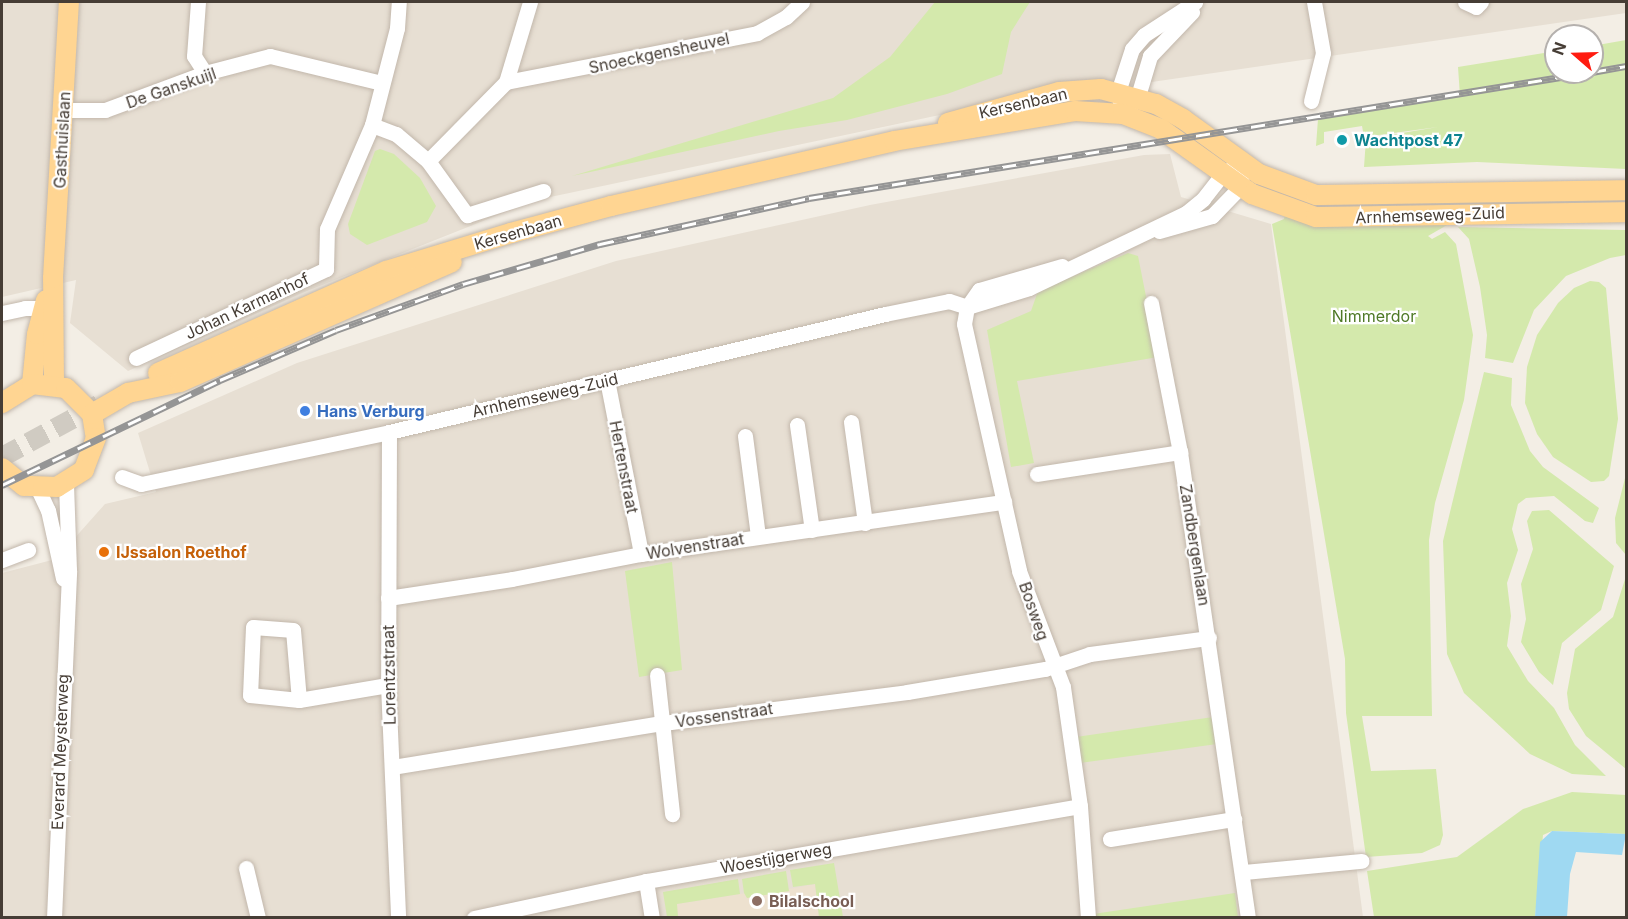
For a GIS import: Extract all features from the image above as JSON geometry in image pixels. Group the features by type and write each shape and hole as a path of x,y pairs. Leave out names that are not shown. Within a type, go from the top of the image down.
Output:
{"main road":[{"name":"Gasthuislaan","path":"32,384 49,308 53,278 69,2"},
{"name":"Kersenbaan","path":"894,141 990,109 1059,92 1118,92 1138,96 1183,118 1244,163"},
{"name":"Kersenbaan","path":"158,373 386,271 511,233 611,206 894,141 1064,112 1123,114 1180,139 1240,187"},
{"name":"Arnhemseweg-Zuid","path":"1244,163 1276,183 1316,195 1626,190"},
{"name":"Arnhemseweg-Zuid","path":"1240,187 1278,206 1316,217 1626,212"},
{"path":"92,414 128,393 180,382 511,233"},
{"name":"Gasthuislaan","path":"49,308 54,384"},
{"path":"2,399 32,384 54,384 76,394 92,414 95,450 84,470 66,484 38,489 13,479 2,468"}],"street":[{"path":"198,2 194,56 205,73"},
{"path":"399,2 397,28 372,125 396,134 428,161 467,215 543,191"},
{"path":"428,161 506,81 530,2"},
{"name":"Snoeckgensheuvel","path":"506,81 758,33 786,17 802,2"},
{"path":"1123,114 1118,92 1132,49 1144,35 1195,2"},
{"path":"1123,114 1138,96 1150,56 1202,2"},
{"path":"1311,101 1323,53 1314,2"},
{"path":"1465,2 1476,7 1481,2"},
{"name":"De Ganskuijl","path":"64,110 105,110 205,73 270,56 382,83"},
{"name":"Johan Karmanhof","path":"136,358 326,269 327,229 372,125"},
{"path":"1240,187 1244,163"},
{"name":"Arnhemseweg-Zuid","path":"122,477 141,484 389,432 949,301 967,307 1029,288 1145,234 1196,207 1224,173 1244,163"},
{"name":"Arnhemseweg-Zuid","path":"1145,234 1212,216 1240,187"},
{"name":"Zandbergenlaan","path":"1151,303 1180,452 1234,819 1244,872 1248,918"},
{"name":"Bosweg","path":"967,307 964,324 1019,571 1042,640 1056,666 1063,687 1080,806 1088,918"},
{"path":"2,313 49,308"},
{"name":"Hertenstraat","path":"607,380 640,554"},
{"path":"851,422 865,523"},
{"path":"796,425 812,530"},
{"name":"Lorentzstraat","path":"389,432 388,685 398,918"},
{"path":"746,436 758,536"},
{"path":"1037,474 1180,452"},
{"name":"Everard Meysterweg","path":"54,918 66,587 69,570 66,484"},
{"name":"Everard Meysterweg","path":"38,489 48,510 66,587"},
{"name":"Wolvenstraat","path":"388,598 512,579 640,554 1004,502"},
{"path":"2,560 28,550"},
{"path":"299,700 293,630 253,627 249,695 299,700 388,685"},
{"path":"1056,666 1090,654 1209,638"},
{"name":"Vossenstraat","path":"393,767 663,723 907,692 1056,666"},
{"path":"657,675 672,813"},
{"name":"Woestijgerweg","path":"474,918 646,881 1080,806"},
{"path":"1110,838 1234,819"},
{"path":"1244,872 1361,861"},
{"path":"246,868 258,918"},
{"path":"646,881 652,918"}],"shaded area":[{"path":"2,2 1626,2 1626,13 973,108 536,200 302,293 128,371 70,323 76,280 2,297"},
{"path":"1170,154 1181,197 1271,224 1363,917 2,917 2,573 56,559 105,504 156,492 138,433 297,363 616,261 870,205 1144,155"},
{"name":"Bilalschool","path":"815,884 819,917 678,917 676,904 746,893 747,897"}],"green space":[{"path":"935,2 1030,2 1011,32 1002,74 947,94 847,120 779,131 572,176 833,98 890,57"},
{"path":"1626,40 1626,169 1477,162 1364,167 1366,139 1438,127 1364,137 1362,126 1324,132 1324,143 1316,146 1318,119 1460,96 1458,67 1544,53 1544,84 1604,84 1604,44"},
{"path":"380,149 394,154 420,178 436,206 427,222 367,245 350,234 348,224 375,151"},
{"name":"Nimmerdor","path":"1285,214 1454,221 1428,236 1432,239 1445,232 1456,244 1473,335 1464,400 1435,503 1429,540 1432,716 1362,716 1371,771 1436,769 1443,835 1440,845 1422,853 1366,857 1346,713 1345,659 1272,224 1284,219"},
{"path":"1458,227 1626,230 1626,255 1610,258 1566,276 1534,310 1513,363 1485,358 1487,335 1480,287 1469,239"},
{"path":"1128,253 1138,256 1158,357 1017,381 1034,463 1011,467 987,330 1031,311 1038,291"},
{"path":"1590,281 1599,282 1606,288 1618,419 1609,476 1604,481 1591,482 1553,457 1537,434 1525,403 1527,367 1537,335 1558,303 1574,288"},
{"path":"1484,372 1512,378 1511,405 1530,451 1543,467 1599,508 1593,523 1585,521 1554,496 1526,498 1518,504 1512,529 1518,550 1507,583 1511,616 1507,646 1528,681 1554,708 1575,745 1606,776 1572,774 1530,754 1464,693 1447,654 1443,541"},
{"path":"1626,474 1626,555 1616,543 1615,518"},
{"path":"1549,510 1614,566 1601,610 1562,643 1553,685 1539,672 1521,642 1526,619 1521,584 1533,549 1527,521 1532,511"},
{"path":"672,562 682,670 639,677 625,571"},
{"path":"1626,576 1626,769 1586,736 1569,709 1567,693 1575,649 1613,617"},
{"path":"1213,717 1217,744 1080,763 1076,737"},
{"path":"1572,792 1626,795 1626,834 1552,831 1543,835 1535,917 1374,917 1367,871 1457,857 1523,809"},
{"path":"834,863 843,917 819,917 815,884 793,887 790,870"},
{"path":"786,871 789,891 747,898 742,879"},
{"path":"738,879 740,894 677,904 678,917 667,917 663,892"},
{"path":"1235,893 1238,917 1093,918 1093,914"}],"water":[{"path":"1552,831 1626,834 1622,855 1576,852 1570,874 1567,917 1535,917 1540,842"}],"tunnel":[{"path":"2,457 102,403"}],"railway":[{"path":"1604,70 1626,66"},
{"path":"2,485 220,380 336,330 463,284 600,244 809,198 1544,80"}],"place":[{"name":"Wachtpost 47","path":"1342,140"},
{"name":"Hans Verburg","path":"305,411"},
{"name":"IJssalon Roethof","path":"104,552"},
{"name":"Bilalschool","path":"757,901"}]}
